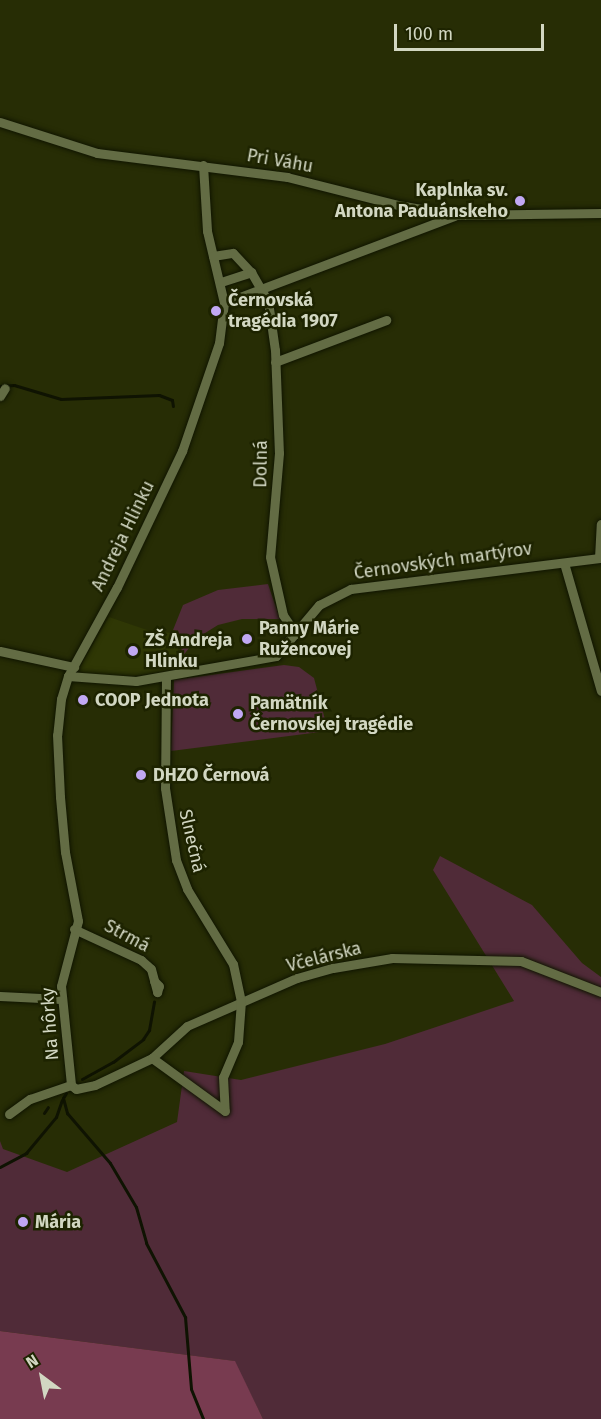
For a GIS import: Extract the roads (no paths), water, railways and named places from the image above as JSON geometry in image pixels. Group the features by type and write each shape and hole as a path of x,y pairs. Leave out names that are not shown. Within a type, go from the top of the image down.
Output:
{"street":[{"name":"Pri Váhu","path":"0,122 98,153 287,177 398,205 456,215 601,213"},
{"name":"Andreja Hlinku","path":"76,925 65,852 57,735 68,676 117,588 182,451 215,356 224,303 221,282 207,231 202,165"},
{"path":"224,303 456,215"},
{"name":"Dolná","path":"213,256 233,253 251,272 268,301 275,362 279,453 270,557 283,615 296,634"},
{"path":"221,282 251,272"},
{"path":"275,362 386,320"},
{"path":"600,558 601,524"},
{"name":"Černovských martýrov","path":"68,676 136,681 166,678 276,656 319,605 351,589 600,558"},
{"path":"564,563 601,691"},
{"path":"0,651 74,667"},
{"name":"Slnečná","path":"152,1058 225,1111 222,1092 242,1025 241,1001 233,964 187,889 174,850 165,788 166,678"},
{"name":"Strmá","path":"76,925 141,960 151,969 154,981"},
{"name":"Na hôrky","path":"74,1087 62,999 76,925"},
{"name":"Včelárska","path":"9,1114 30,1099 74,1087 95,1085 152,1058 187,1026 241,1001 333,968 392,958 521,961 601,992"},
{"path":"0,996 62,999"}],"waterway":[{"path":"0,386 14,385 61,399 159,395 172,400 173,406"},
{"path":"82,1079 113,1062 143,1039 149,1030 154,1001"},
{"path":"66,1093 63,1098 67,1113 110,1163 136,1207 146,1243 185,1317 191,1389 203,1419"},
{"path":"0,1167 26,1153 56,1117 62,1100"},
{"path":"44,1113 48,1107"}],"place":[{"name":"Kaplnka sv. Antona Paduánskeho","path":"520,201"},
{"name":"Černovská tragédia 1907","path":"216,311"},
{"name":"Panny Márie Ružencovej","path":"247,639"},
{"name":"ZŠ Andreja Hlinku","path":"133,651"},
{"name":"COOP Jednota","path":"83,700"},
{"name":"Pamätník Černovskej tragédie","path":"238,714"},
{"name":"DHZO Černová","path":"141,775"},
{"name":"Mária","path":"23,1222"}]}
